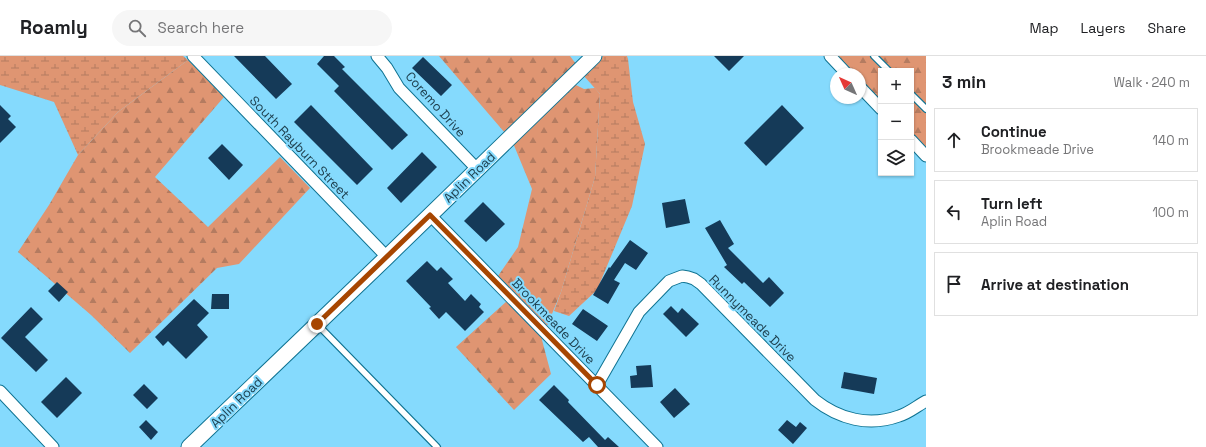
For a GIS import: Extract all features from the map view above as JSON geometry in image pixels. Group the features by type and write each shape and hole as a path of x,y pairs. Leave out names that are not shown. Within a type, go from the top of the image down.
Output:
{"street":[{"name":"South Rayburn Street","path":"193,56 387,257"},
{"name":"Coremo Drive","path":"377,56 387,68 399,88 477,170"},
{"name":"Aplin Road","path":"189,447 594,56"},
{"path":"830,56 841,68"},
{"path":"866,93 878,106"},
{"path":"914,143 926,156"},
{"name":"Brookmeade Drive","path":"430,215 657,447"},
{"name":"Runnymeade Drive","path":"597,385 633,321 644,305 669,281 682,276 694,279 701,284 824,408 847,418 862,421 887,420 910,411 926,401"},
{"path":"0,391 53,447"},
{"path":"910,411 926,396"}],"lane":[{"path":"874,56 886,68"},
{"path":"914,97 926,109"},
{"path":"317,324 437,447"}],"green space":[{"path":"0,56 183,56 188,60 118,112 78,155 54,102 0,85"},
{"path":"439,56 570,56 576,64 505,133"},
{"path":"603,56 627,56 633,102 645,144 632,206 597,290 569,316 554,311 595,177 600,94 583,75"},
{"path":"838,56 926,56 926,148 914,135 914,68 878,68 878,98 866,85 866,68 849,68"},
{"path":"188,60 224,97 155,177 208,227 280,157 310,188 239,264 217,268 130,353 91,315 18,252 49,205 78,155 118,112"},
{"path":"574,84 584,89 595,88 600,94 595,177 561,292 547,326 498,276 518,247 532,189 513,143"},
{"path":"507,301 543,338 542,340 551,374 514,410 456,347"}],"building":[{"path":"234,56 265,56 292,84 276,99"},
{"path":"324,56 334,56 345,67 342,69 408,135 392,150 334,91 339,86 317,64"},
{"path":"714,56 744,56 729,71"},
{"path":"423,57 452,85 441,96 412,68"},
{"path":"0,105 11,116 8,119 16,127 0,143"},
{"path":"311,105 373,169 357,185 294,122"},
{"path":"782,105 804,128 766,166 744,143"},
{"path":"222,144 243,165 229,180 208,158"},
{"path":"422,152 437,167 401,203 387,188"},
{"path":"685,199 690,223 666,228 662,203"},
{"path":"483,202 505,224 486,242 464,221"},
{"path":"720,220 734,244 728,248 763,283 769,277 784,293 770,307 744,282 742,284 724,267 727,265 705,228"},
{"path":"630,240 648,253 636,270 625,263 614,280 620,283 608,304 593,295 609,267 610,268"},
{"path":"427,261 437,271 441,267 453,279 448,283 465,301 471,294 481,304 479,307 484,312 465,331 446,312 439,319 429,308 431,307 406,281"},
{"path":"57,282 68,292 59,302 48,291"},
{"path":"212,294 229,294 229,309 211,309"},
{"path":"194,299 209,313 197,325 208,337 186,359 168,341 163,346 155,337"},
{"path":"671,306 678,313 682,308 699,324 686,337 663,314"},
{"path":"31,307 43,319 25,337 48,360 36,372 1,338"},
{"path":"583,309 608,326 597,341 572,324"},
{"path":"651,365 653,387 631,388 630,376 637,375 636,366"},
{"path":"844,372 877,378 874,394 841,388"},
{"path":"66,377 82,393 57,418 41,402"},
{"path":"144,384 158,398 147,409 133,395"},
{"path":"554,385 569,400 568,402 605,440 608,437 619,447 598,447 589,437 583,442 539,400"},
{"path":"675,388 690,404 674,418 660,402"},
{"path":"146,420 158,432 151,440 139,427"},
{"path":"787,420 796,427 800,422 807,428 793,444 778,430"}],"route":[{"path":"317,324 430,215 597,385"}]}
